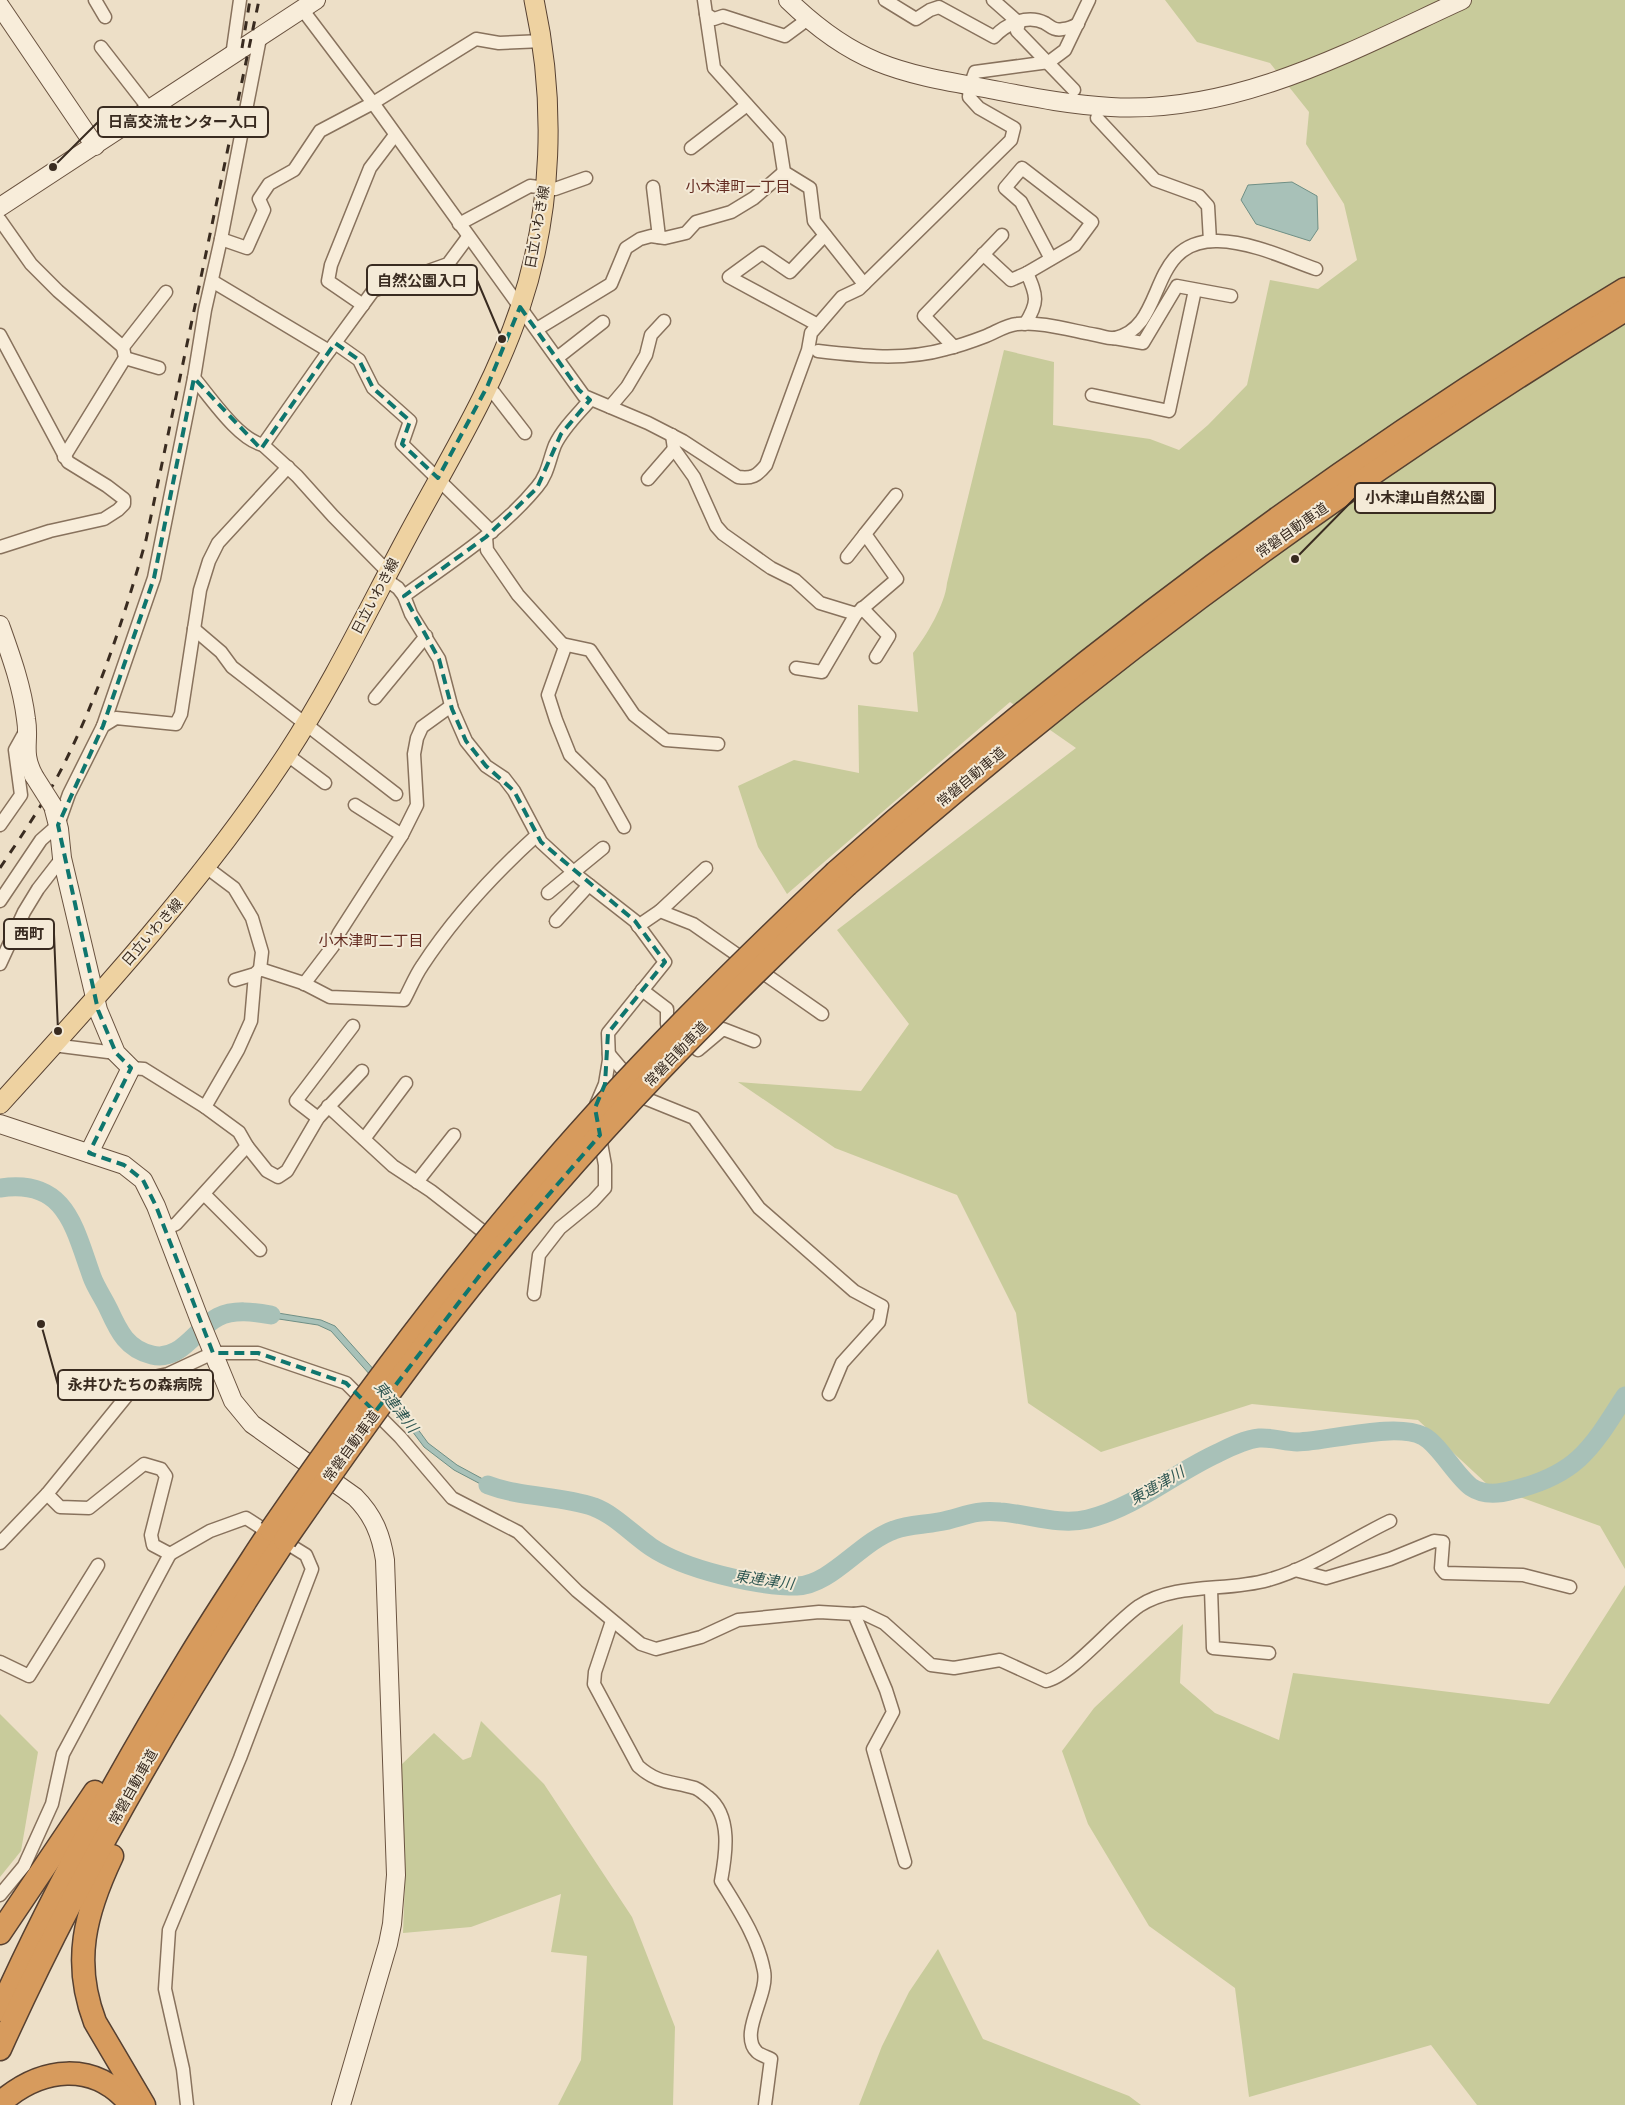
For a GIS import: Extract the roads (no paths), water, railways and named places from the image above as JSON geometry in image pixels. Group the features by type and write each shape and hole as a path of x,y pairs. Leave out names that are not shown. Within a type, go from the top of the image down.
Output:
{"highway":[{"name":"常磐自動車道","path":"1585,324 1625,288"},
{"name":"常磐自動車道","path":"0,2049 25,1994 110,1829 334,1439 398,1352 469,1262 547,1168 646,1060 750,954 842,878 909,807 1183,586 1343,471 1470,385 1585,324 1625,310"},
{"name":"常磐自動車道","path":"0,2010 44,1918 112,1790 184,1666 222,1606 277,1536"},
{"path":"0,1933 87,1806 182,1654 222,1606"},
{"path":"144,2105 103,2038 90,2009 82,1961 85,1928 100,1882 202,1669"},
{"path":"0,2103 8,2096 47,2076 74,2073 88,2076 106,2084 123,2096 131,2105"}],"main road":[{"name":"日立いわき線","path":"0,1104 166,917 206,867 286,754 306,723 486,387 520,307 534,254 545,188 548,121 543,41 534,0"}],"street":[{"path":"95,0 105,17"},
{"path":"232,56 240,0"},
{"path":"704,0 714,68 778,140 784,172 810,188 814,221 864,284"},
{"path":"788,0 808,19 842,44 887,67 914,75 970,86 1075,104 1112,108 1187,103 1268,85 1309,70 1462,0"},
{"path":"795,0 808,19"},
{"path":"885,0 916,18 940,7 994,37 1001,30 1018,22 1035,20 1052,29 1063,30 1078,24"},
{"path":"993,0 1018,22"},
{"path":"0,207 309,5 373,103 579,390 590,400 648,422 738,477 748,479 758,475 769,456 808,350 811,333 842,297 859,289 1011,140 1014,128 978,108 969,98 970,86 975,72 1049,62 1065,50 1089,0"},
{"path":"0,6 95,146"},
{"path":"706,14 714,19 723,16 785,36 808,19"},
{"path":"1018,22 1017,31 1074,90"},
{"path":"0,901 41,840 58,825 69,794 103,726 154,578 260,38"},
{"path":"221,239 247,248 264,210 259,199 269,184 294,170 320,131 373,103 476,39 499,43 543,41"},
{"path":"101,47 150,110"},
{"path":"691,148 746,104"},
{"path":"1097,118 1155,180 1199,196 1208,206 1210,241"},
{"path":"363,306 328,281 331,265 370,168 396,135"},
{"path":"983,254 1011,280 1051,259 1075,245 1092,222 1022,168 1005,188 1021,202 1051,259"},
{"path":"537,329 611,284 626,248 640,239 651,236 659,238 686,234 696,222 731,212 754,198 784,172"},
{"path":"459,224 530,186 555,189 586,178"},
{"path":"653,187 659,238"},
{"path":"0,220 31,264 124,353 159,368"},
{"path":"818,325 729,277 762,253 790,272 825,235"},
{"path":"954,347 924,316 1002,235"},
{"path":"263,445 374,291 448,264 468,237"},
{"path":"1114,338 1127,333 1145,318 1162,276 1179,254 1188,247 1210,241 1229,242 1258,248 1316,269"},
{"path":"1025,324 1035,308 1034,289 1027,272"},
{"path":"212,280 359,360 373,388 410,421 402,444 438,478 489,534 487,550 518,595 566,647 548,695 556,720 570,755 600,784 624,827"},
{"path":"818,351 863,356 897,357 926,354 954,347 1005,327 1025,324 1143,343 1177,286 1231,296"},
{"path":"1092,395 1169,411 1195,290"},
{"path":"64,457 124,353 166,292"},
{"path":"610,407 627,387 646,355 651,335 664,321"},
{"path":"557,358 603,322"},
{"path":"0,335 64,457 68,462 107,486 124,500 124,504 118,510 104,519 50,531 0,547"},
{"path":"194,378 233,424 254,443 263,445 288,467 398,588 404,596 411,614 439,659 451,706 466,741 486,766 504,778 514,791 541,842 638,926 665,962 608,1033 609,1054 605,1084 595,1108 605,1165 604,1188 593,1201 560,1228 539,1255 534,1294"},
{"path":"486,387 494,393 525,433"},
{"path":"404,596 489,534 537,488 546,476 561,434 590,400"},
{"path":"672,435 674,449 694,477 716,526 723,534 771,568 794,580 820,603 859,611 889,636 876,657"},
{"path":"648,478 674,449"},
{"path":"103,726 116,718 176,724 181,714 200,590 209,561 218,543 288,467"},
{"path":"847,558 896,495"},
{"path":"796,668 822,672 859,611 897,579 865,534"},
{"path":"0,625 18,674 27,721 25,749 28,764 53,806 58,825 62,858 95,997 102,1024 116,1053 131,1068 144,1069 205,1107 239,1132 247,1146 267,1171 278,1177 287,1171 318,1118 362,1071"},
{"path":"194,629 221,652 232,667 396,794"},
{"path":"374,698 426,636"},
{"path":"562,644 590,650 634,715 666,740 718,744"},
{"path":"304,984 333,946 339,933 402,835 417,805 414,754 417,738 422,727 451,706"},
{"path":"0,825 21,794 16,750 26,731"},
{"path":"286,754 325,783"},
{"path":"355,805 402,835"},
{"path":"235,980 258,971 304,984 330,997 404,1000 421,966 452,925 503,866 537,835"},
{"path":"548,893 575,873 603,848"},
{"path":"0,964 24,912 38,889 62,858"},
{"path":"205,1107 238,1050 251,1021 262,952 252,918 234,888 206,867"},
{"path":"638,926 660,911 706,868"},
{"path":"556,921 589,885"},
{"path":"660,911 693,924 822,1014"},
{"path":"642,990 667,1009 667,1024 698,1050 724,1029 754,1041"},
{"path":"318,1118 296,1101 353,1026"},
{"path":"53,1045 116,1053"},
{"path":"609,1054 647,1099 694,1118 759,1208 854,1291 882,1306 879,1322 842,1363 828,1394"},
{"path":"89,1153 131,1068"},
{"path":"364,1139 406,1083"},
{"path":"328,1106 393,1166 485,1233"},
{"path":"0,1124 124,1166 142,1180 156,1206 226,1388 242,1413 252,1424 354,1497 374,1520 383,1545 396,1875 388,1944 342,2105"},
{"path":"417,1182 454,1135"},
{"path":"165,1229 176,1224 247,1146"},
{"path":"204,1194 260,1250"},
{"path":"0,1543 47,1494 134,1387 149,1378 168,1374 212,1349 258,1353 346,1383 400,1436 452,1498 518,1532 577,1590 612,1621 641,1644 656,1649 701,1637 738,1620 819,1612 864,1613 884,1623 931,1665 954,1668 1000,1660 1046,1681 1055,1678 1071,1667 1124,1617 1153,1598 1169,1592 1252,1584 1295,1570 1390,1521"},
{"path":"47,1494 60,1507 89,1508 144,1464 160,1469 166,1476 150,1535 153,1545 170,1554"},
{"path":"0,1895 24,1866 52,1804 63,1754 170,1554 210,1531 246,1518 306,1555 312,1569 240,1758 169,1930 165,1989 183,2069 187,2105"},
{"path":"1295,1570 1326,1578 1390,1559 1434,1541 1443,1542 1441,1568 1445,1573 1523,1575 1570,1587"},
{"path":"0,1662 30,1676 98,1565"},
{"path":"1211,1589 1213,1648 1269,1653"},
{"path":"854,1614 886,1690 893,1712 873,1749 905,1862"},
{"path":"612,1621 595,1672 594,1684 638,1766 650,1776 662,1781 698,1789 716,1804 724,1823 725,1860 721,1881 749,1928 765,1972 765,1988 753,2020 750,2041 757,2052 771,2059 766,2105"}],"water":[{"path":"1292,182 1317,196 1318,229 1310,241 1256,224 1241,200 1248,185"},
{"path":"247,1308 321,1320 335,1326 376,1372 428,1443 457,1465 492,1484 513,1490 512,1495 490,1489 454,1470 424,1447 371,1376 331,1331 318,1325 246,1314"}],"waterway":[{"name":"東連津川","path":"0,1188 22,1187 40,1191 53,1199 64,1210 72,1224 94,1281 116,1325 136,1349 152,1355 162,1356 171,1354 188,1343 210,1322 224,1314 244,1312 271,1315"},
{"name":"東連津川","path":"488,1485 514,1492 581,1503 602,1510 651,1547 682,1563 742,1580 797,1586 810,1584 822,1579 881,1536 905,1527 991,1511 1066,1521 1077,1521 1106,1514 1139,1498 1202,1461 1243,1442 1259,1438 1297,1442 1380,1431 1411,1432 1429,1440 1471,1487 1486,1493 1508,1491 1535,1484 1553,1476 1581,1457 1603,1431 1625,1396"}],"railway":[{"path":"242,48 250,0"},
{"path":"0,868 48,794 88,713 110,656 138,569 146,540 259,0"}],"place":[{"name":"日高交流センター入口","path":"53,167"},
{"name":"自然公園入口","path":"502,339"},
{"name":"小木津山自然公園","path":"1295,559"},
{"name":"西町","path":"58,1031"},
{"name":"永井ひたちの森病院","path":"41,1324"}],"district":[{"name":"小木津町一丁目","path":"738,187"},
{"name":"小木津町二丁目","path":"371,941"}]}
